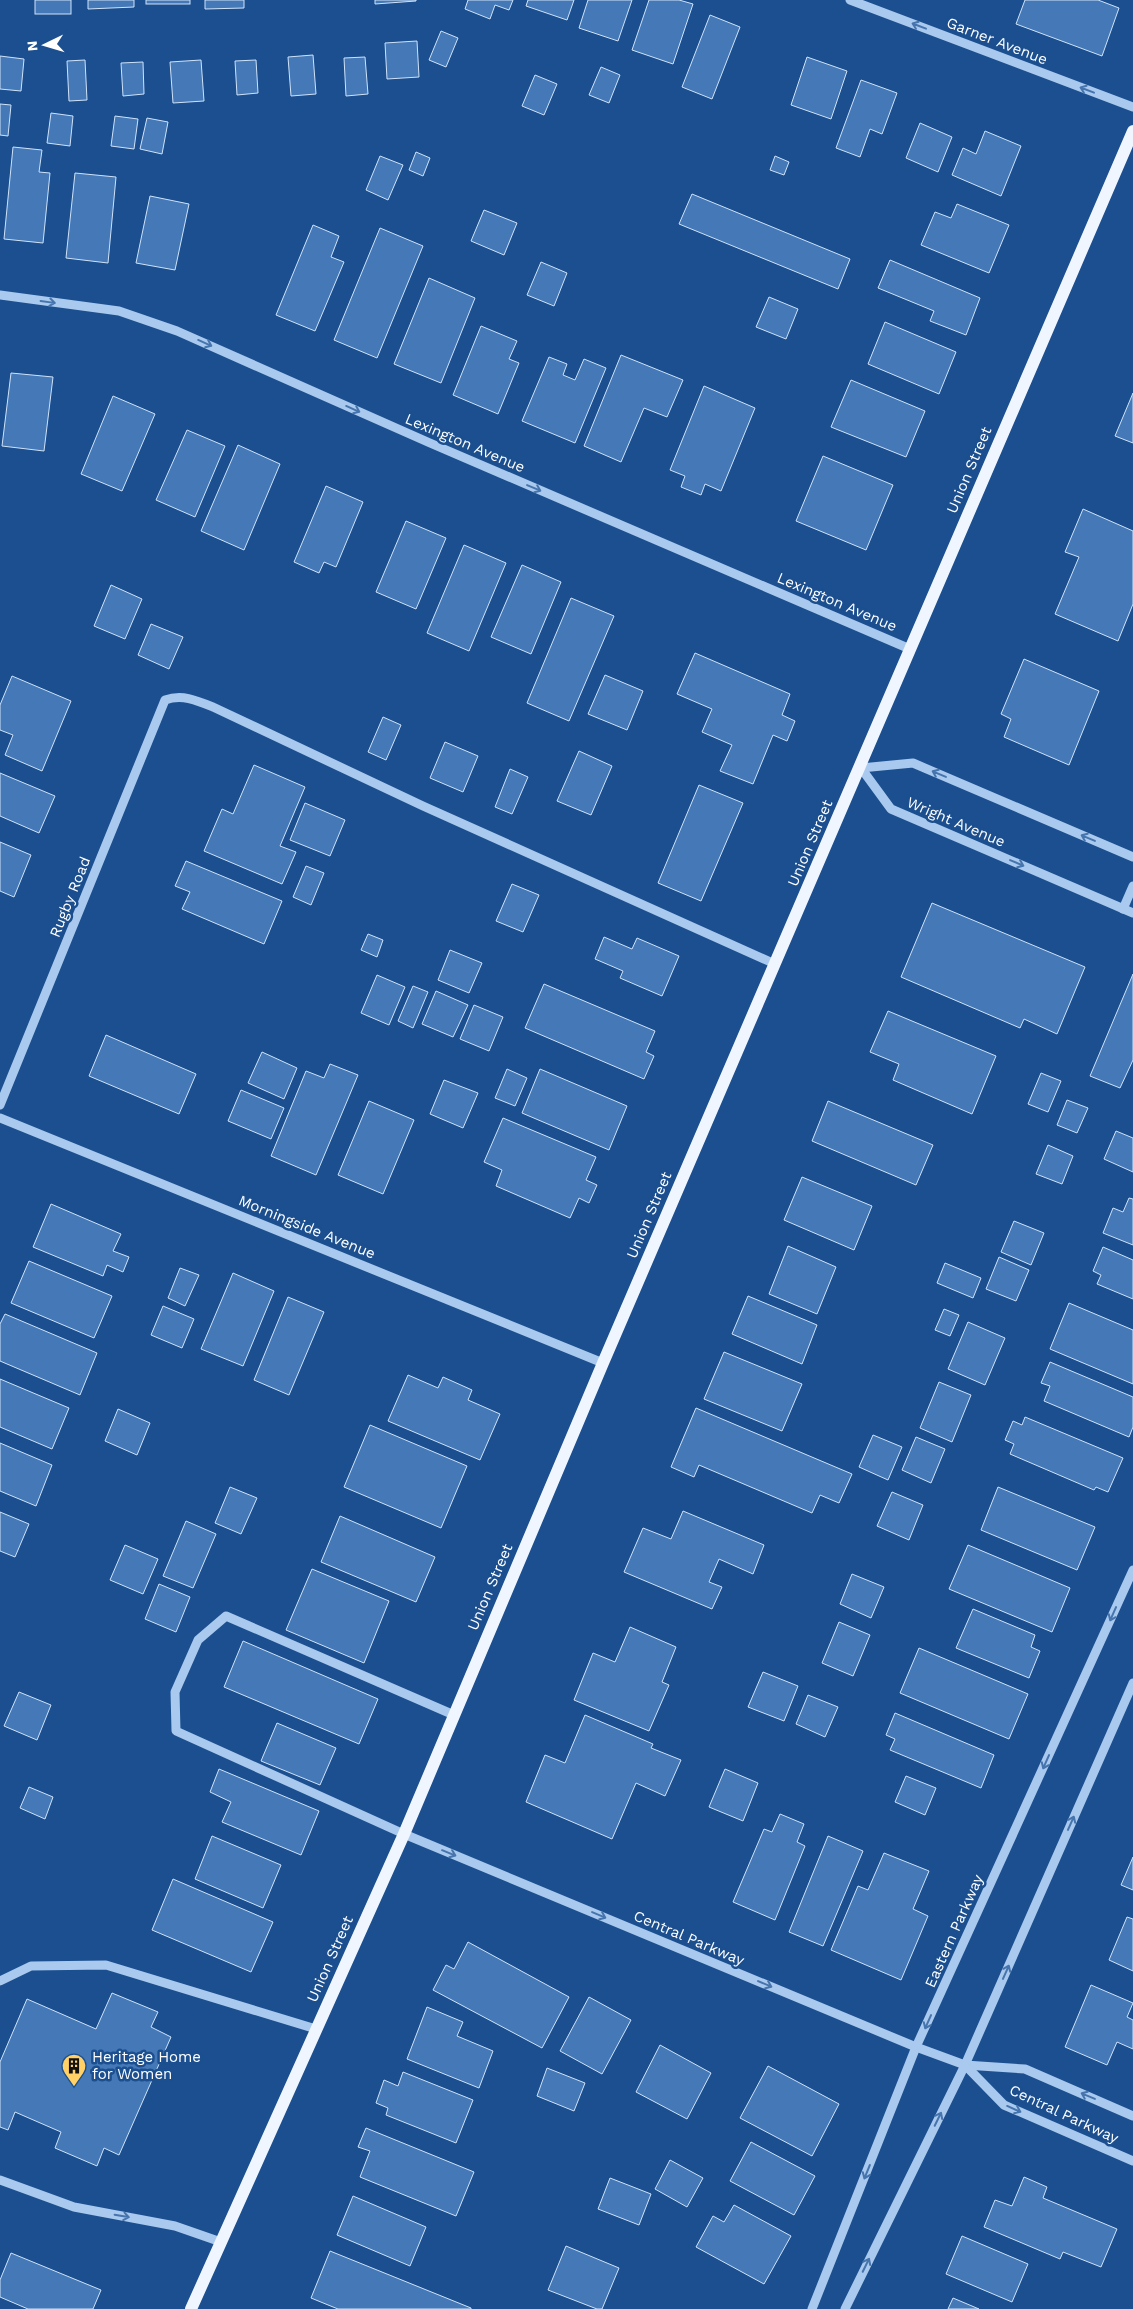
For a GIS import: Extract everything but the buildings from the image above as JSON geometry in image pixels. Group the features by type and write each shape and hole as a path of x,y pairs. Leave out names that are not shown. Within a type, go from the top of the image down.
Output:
{"main road":[{"name":"Union Street","path":"191,2309 404,1834 603,1363 861,768 910,649 1133,131"}],"street":[{"name":"Garner Avenue","path":"850,0 1133,107"},
{"name":"Lexington Avenue","path":"0,296 120,312 177,330 430,443 910,649"},
{"name":"Rugby Road","path":"0,1105 164,700 174,697 183,697 213,707 423,806 775,964"},
{"path":"861,768 913,763 1133,857"},
{"name":"Wright Avenue","path":"861,768 890,809 1133,913"},
{"path":"1124,909 1133,886"},
{"name":"Morningside Avenue","path":"0,1118 603,1363"},
{"name":"Eastern Parkway","path":"812,2309 916,2047 1133,1570"},
{"name":"Central Parkway","path":"454,1715 226,1616 198,1640 175,1692 176,1731 404,1834 916,2047 965,2065 1025,2069 1133,2116"},
{"path":"845,2309 965,2065 1133,1683"},
{"path":"0,1981 31,1966 106,1965 316,2029"},
{"name":"Central Parkway","path":"965,2065 1004,2104 1133,2162"},
{"path":"0,2180 74,2208 175,2226 221,2242"}],"place":[{"name":"Heritage Home for Women","path":"74,2087"}]}
